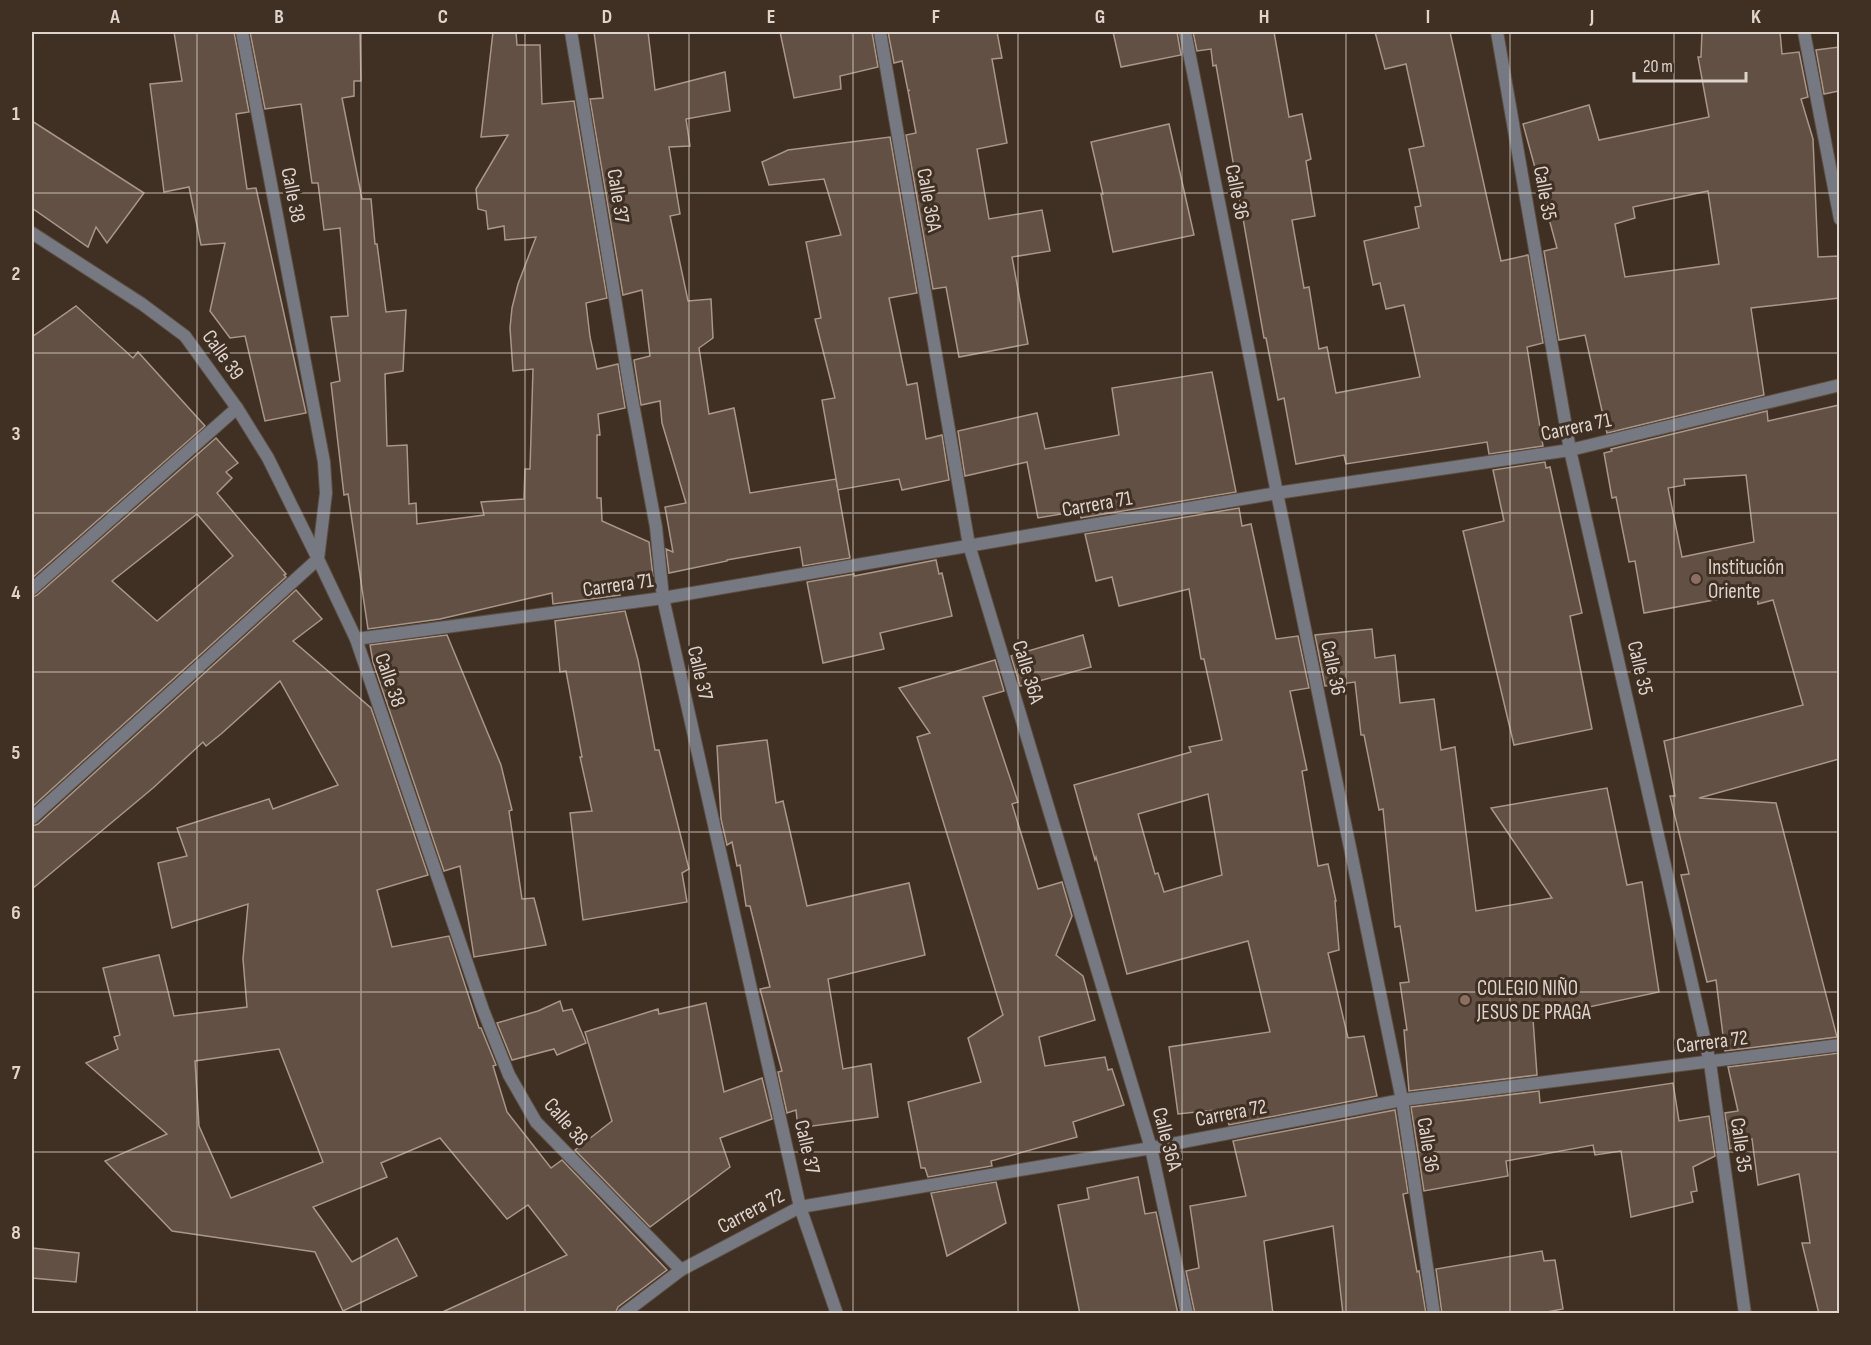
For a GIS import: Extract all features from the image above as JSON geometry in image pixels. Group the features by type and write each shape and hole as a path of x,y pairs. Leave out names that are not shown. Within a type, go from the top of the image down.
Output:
{"street":[{"name":"Calle 38","path":"242,32 324,462 326,494 318,559 356,639 483,1010 509,1075 536,1122 681,1270"},
{"name":"Calle 37","path":"571,32 629,383 656,527 663,598 801,1207 837,1314"},
{"name":"Calle 36A","path":"880,32 969,545 1151,1148 1187,1314"},
{"name":"Calle 36","path":"1185,32 1402,1100 1434,1314"},
{"name":"Calle 35","path":"1497,32 1570,450 1710,1063 1745,1314"},
{"path":"1804,32 1839,219"},
{"name":"Calle 39","path":"32,233 142,304 185,336 237,408 268,458 318,559"},
{"name":"Carrera 71","path":"356,639 663,598 1277,493 1570,450 1839,385"},
{"path":"32,589 237,408"},
{"path":"32,818 318,559"},
{"name":"Carrera 72","path":"623,1314 681,1270 801,1207 1151,1148 1402,1100 1839,1045"}],"building":[{"path":"174,32 234,32 249,112 236,114 247,189 256,188 306,413 265,421 245,336 230,338 210,311 225,243 201,245 189,187 164,192 150,84 182,81"},
{"path":"250,32 360,32 361,81 354,81 354,96 342,98 362,199 371,199 375,244 377,244 386,312 406,310 403,371 385,374 387,446 407,445 409,504 416,503 417,524 484,515 481,502 524,499 525,469 530,469 533,369 513,371 510,328 518,284 536,237 505,240 504,226 488,229 486,211 478,209 476,189 508,135 481,137 493,32 516,32 517,45 540,45 542,104 574,101 607,298 586,303 590,337 597,369 618,364 625,408 598,414 600,435 597,435 597,498 601,498 602,521 649,542 653,576 617,582 620,595 553,604 552,593 440,619 368,629 348,494 344,495 331,383 340,381 331,317 348,316 340,228 324,230 318,183 312,183 301,104 265,109"},
{"path":"594,32 648,32 655,90 725,72 730,111 686,119 690,146 669,147 680,214 670,216 688,301 711,299 713,338 699,348 709,414 734,408 750,493 836,479 850,558 803,566 800,547 669,573 666,549 673,552 665,507 686,503 662,423 660,401 641,405 634,360 650,356 642,290 623,295 590,99 603,98"},
{"path":"780,32 872,32 878,67 840,76 841,89 794,98"},
{"path":"888,32 997,32 1002,58 992,59 1007,143 977,149 989,219 1042,210 1050,251 1012,257 1028,344 959,357 946,287 933,289 906,135 916,133 902,61 894,63"},
{"path":"1113,32 1177,32 1181,55 1121,67"},
{"path":"1193,32 1274,32 1289,117 1302,114 1311,159 1306,161 1315,216 1292,220 1304,288 1309,287 1319,349 1327,347 1336,393 1420,377 1404,305 1386,309 1380,283 1373,285 1364,241 1419,228 1415,207 1421,206 1409,149 1424,146 1406,64 1385,69 1375,32 1450,32 1501,261 1528,255 1543,343 1527,347 1543,446 1489,454 1487,442 1346,464 1344,455 1296,464 1284,398 1278,400 1266,338 1264,338 1216,65 1213,66 1211,49 1197,51"},
{"path":"1702,32 1780,32 1782,54 1799,52 1808,97 1801,99 1813,139 1818,257 1839,256 1839,298 1751,308 1764,395 1607,433 1585,335 1559,340 1544,251 1557,248 1523,124 1589,105 1599,140 1709,117 1698,57 1701,57","holes":["1708,191 1719,264 1625,277 1615,224 1635,218 1633,207"]},
{"path":"1839,47 1839,91 1824,94 1816,50"},
{"path":"32,121 144,193 107,243 96,227 88,247 32,208"},
{"path":"1169,124 1194,235 1113,252 1091,142"},
{"path":"890,137 917,293 889,298 907,385 917,383 926,439 942,435 949,480 902,490 899,479 838,490 822,400 835,398 815,319 821,318 806,242 841,235 824,179 769,185 762,162 788,150"},
{"path":"76,306 133,358 138,352 205,426 32,578 32,337"},
{"path":"1212,372 1236,492 1081,518 1079,511 1038,518 1027,462 965,476 958,431 1037,413 1045,449 1119,435 1112,388"},
{"path":"1839,405 1839,759 1699,798 1776,803 1837,1037 1725,1051 1716,980 1707,982 1681,875 1689,874 1670,796 1675,796 1664,741 1803,705 1773,600 1758,604 1757,592 1644,613 1635,561 1629,562 1616,497 1612,498 1604,453 1612,451 1611,449 1767,411 1768,421","holes":["1746,475 1754,542 1682,557 1668,488 1685,485 1684,479"]},
{"path":"216,438 238,463 226,472 232,478 217,493 286,574 284,575 286,577 32,807 32,597","holes":["197,514 233,556 157,621 112,581"]},
{"path":"1545,462 1546,468 1550,467 1582,613 1570,616 1592,729 1514,745 1463,531 1504,521 1493,470"},
{"path":"1239,508 1242,526 1251,524 1276,639 1298,636 1309,688 1290,691 1307,770 1302,771 1318,866 1328,864 1336,901 1339,950 1328,953 1348,1038 1364,1036 1377,1096 1229,1125 1225,1109 1178,1114 1169,1047 1270,1032 1248,941 1127,974 1074,785 1191,752 1189,747 1222,740 1204,659 1201,659 1189,589 1119,606 1112,577 1096,581 1085,534","holes":["1208,794 1222,875 1164,892 1158,873 1155,874 1138,814"]},
{"path":"936,560 939,574 942,573 952,616 880,633 884,649 823,663 807,582 854,574 854,576"},
{"path":"296,590 322,619 293,641 371,708 428,875 377,890 392,947 449,936 479,1028 481,1028 496,1065 493,1066 507,1112 551,1168 562,1160 667,1270 618,1307 615,1314 438,1314 567,1255 528,1205 507,1219 440,1138 381,1163 387,1177 313,1207 352,1262 397,1238 417,1276 343,1311 315,1252 172,1231 105,1161 167,1134 86,1063 118,1049 114,1037 120,1035 103,968 159,955 174,1016 247,1007 243,959 248,904 172,928 158,863 187,856 177,828 269,799 273,809 338,785 280,681 206,746 203,742 153,788 32,889 32,826 38,824","holes":["279,1049 323,1162 231,1198 199,1126 195,1061"]},
{"path":"625,611 638,660 655,750 659,750 689,869 682,873 687,902 583,920 570,813 592,811 580,757 582,757 566,671 560,672 555,621"},
{"path":"1372,629 1375,658 1395,655 1400,703 1434,699 1441,750 1455,747 1476,911 1552,898 1491,808 1607,788 1627,885 1642,882 1659,992 1533,1019 1537,1075 1409,1091 1404,1030 1407,1030 1400,983 1409,982 1400,926 1395,927 1383,809 1379,810 1364,735 1361,735 1355,682 1325,686 1315,635"},
{"path":"447,635 501,765 512,810 509,811 522,899 534,898 546,945 474,957 460,866 444,871 373,662 370,645"},
{"path":"1083,635 1091,667 1020,686 1011,656"},
{"path":"995,660 1004,691 983,697 1018,802 1012,804 1038,889 1062,882 1072,916 1056,955 1083,976 1095,1020 1039,1037 1045,1066 1105,1057 1108,1070 1112,1069 1124,1105 1073,1122 1077,1137 991,1161 992,1166 928,1177 925,1168 921,1168 908,1102 981,1082 968,1038 1003,1015 917,737 930,733 899,688"},
{"path":"767,740 776,803 783,801 807,906 909,883 925,955 828,979 843,1069 871,1064 878,1117 798,1128 796,1110 787,1113 778,1072 782,1071 760,989 770,987 750,906 746,906 740,865 737,866 732,842 727,845 721,819 717,746"},
{"path":"560,1001 563,1011 572,1009 586,1043 557,1055 554,1049 512,1060 497,1023 538,1011"},
{"path":"706,1003 724,1092 762,1078 772,1119 720,1138 730,1167 650,1227 575,1150 612,1121 585,1032 658,1009 659,1014"},
{"path":"1839,1053 1839,1314 1819,1314 1802,1243 1810,1243 1799,1174 1758,1185 1752,1139 1730,1149 1725,1113 1738,1111 1728,1067"},
{"path":"1673,1083 1679,1121 1709,1116 1715,1156 1693,1167 1697,1191 1691,1192 1693,1202 1631,1217 1621,1151 1595,1155 1593,1145 1506,1161 1508,1176 1424,1191 1411,1107 1539,1091 1540,1103"},
{"path":"1395,1110 1408,1193 1403,1194 1426,1314 1343,1314 1333,1226 1264,1241 1273,1314 1195,1314 1186,1271 1199,1268 1190,1206 1246,1196 1233,1141"},
{"path":"1138,1177 1145,1214 1156,1212 1178,1314 1080,1314 1058,1205 1089,1199 1087,1188"},
{"path":"996,1182 1006,1223 947,1256 931,1193"},
{"path":"32,1248 79,1253 76,1282 32,1278"},
{"path":"1542,1251 1544,1261 1555,1260 1563,1309 1536,1314 1442,1314 1436,1269"}],"place":[{"name":"Institución Oriente","path":"1696,579"},
{"name":"COLEGIO NIÑO JESUS DE PRAGA","path":"1465,1000"}]}
